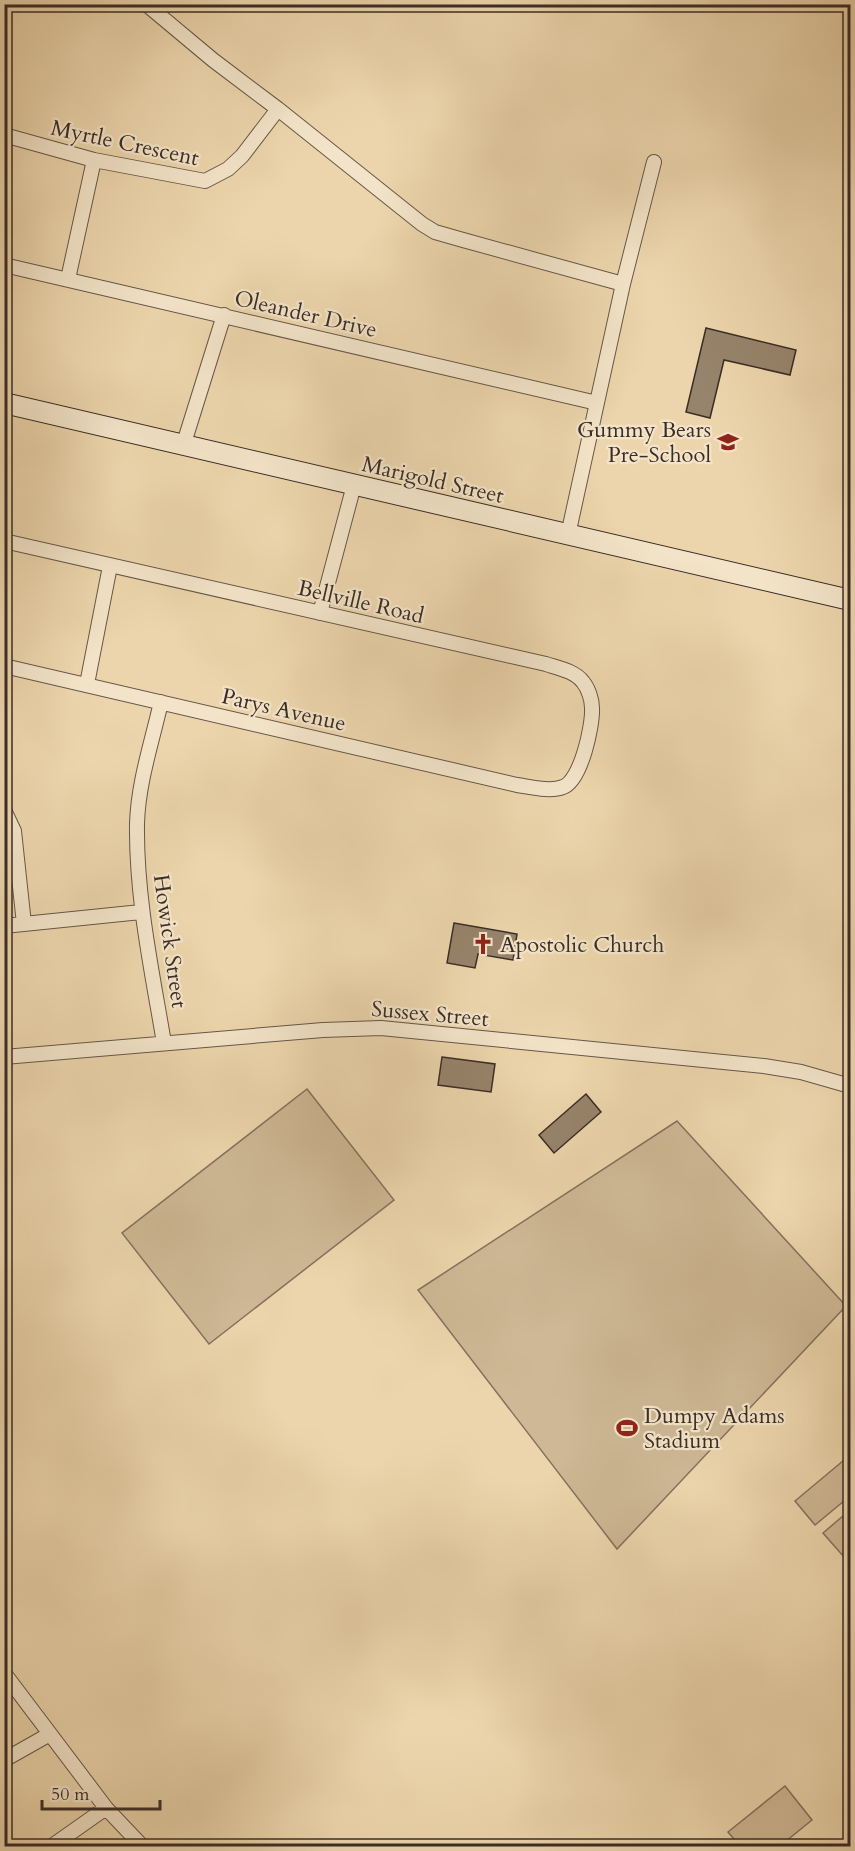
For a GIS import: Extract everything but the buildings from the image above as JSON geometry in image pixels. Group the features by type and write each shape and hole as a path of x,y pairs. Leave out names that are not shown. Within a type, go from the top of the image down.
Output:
{"street":[{"path":"146,4 410,216 435,231 623,284"},
{"name":"Myrtle Crescent","path":"4,135 94,160 205,181 228,169 242,156 278,109"},
{"path":"68,279 94,160"},
{"path":"568,535 623,284 654,162"},
{"name":"Oleander Drive","path":"4,265 597,403"},
{"path":"184,443 224,315"},
{"name":"Marigold Street","path":"4,403 184,443 354,485 850,600"},
{"path":"320,613 354,485"},
{"name":"Bellville Road","path":"4,541 546,664 573,674 582,681 588,692 592,707 591,724 582,760 572,781 565,787 554,789"},
{"path":"87,684 110,566"},
{"name":"Parys Avenue","path":"4,666 517,785 554,789"},
{"name":"Howick Street","path":"161,702 142,789 137,824 141,912 164,1043"},
{"path":"4,810 14,831 24,924"},
{"path":"4,926 141,912"},
{"name":"Sussex Street","path":"4,1057 331,1029 381,1028 755,1065 801,1072 850,1086"},
{"path":"4,1673 105,1808 142,1846"},
{"path":"4,1760 50,1734"},
{"path":"52,1846 105,1808"}],"shaded area":[{"path":"307,1089 394,1200 209,1344 122,1233"},
{"name":"Dumpy Adams Stadium","path":"677,1121 846,1306 617,1549 418,1290"},
{"path":"850,1455 850,1496 815,1525 795,1501"},
{"path":"850,1510 850,1551 844,1557 823,1533"},
{"path":"785,1786 812,1820 780,1846 740,1846 728,1832"}],"place":[{"name":"Gummy Bears Pre-School","path":"728,442"},
{"name":"Apostolic Church","path":"483,944"},
{"name":"Dumpy Adams Stadium","path":"627,1428"}]}
